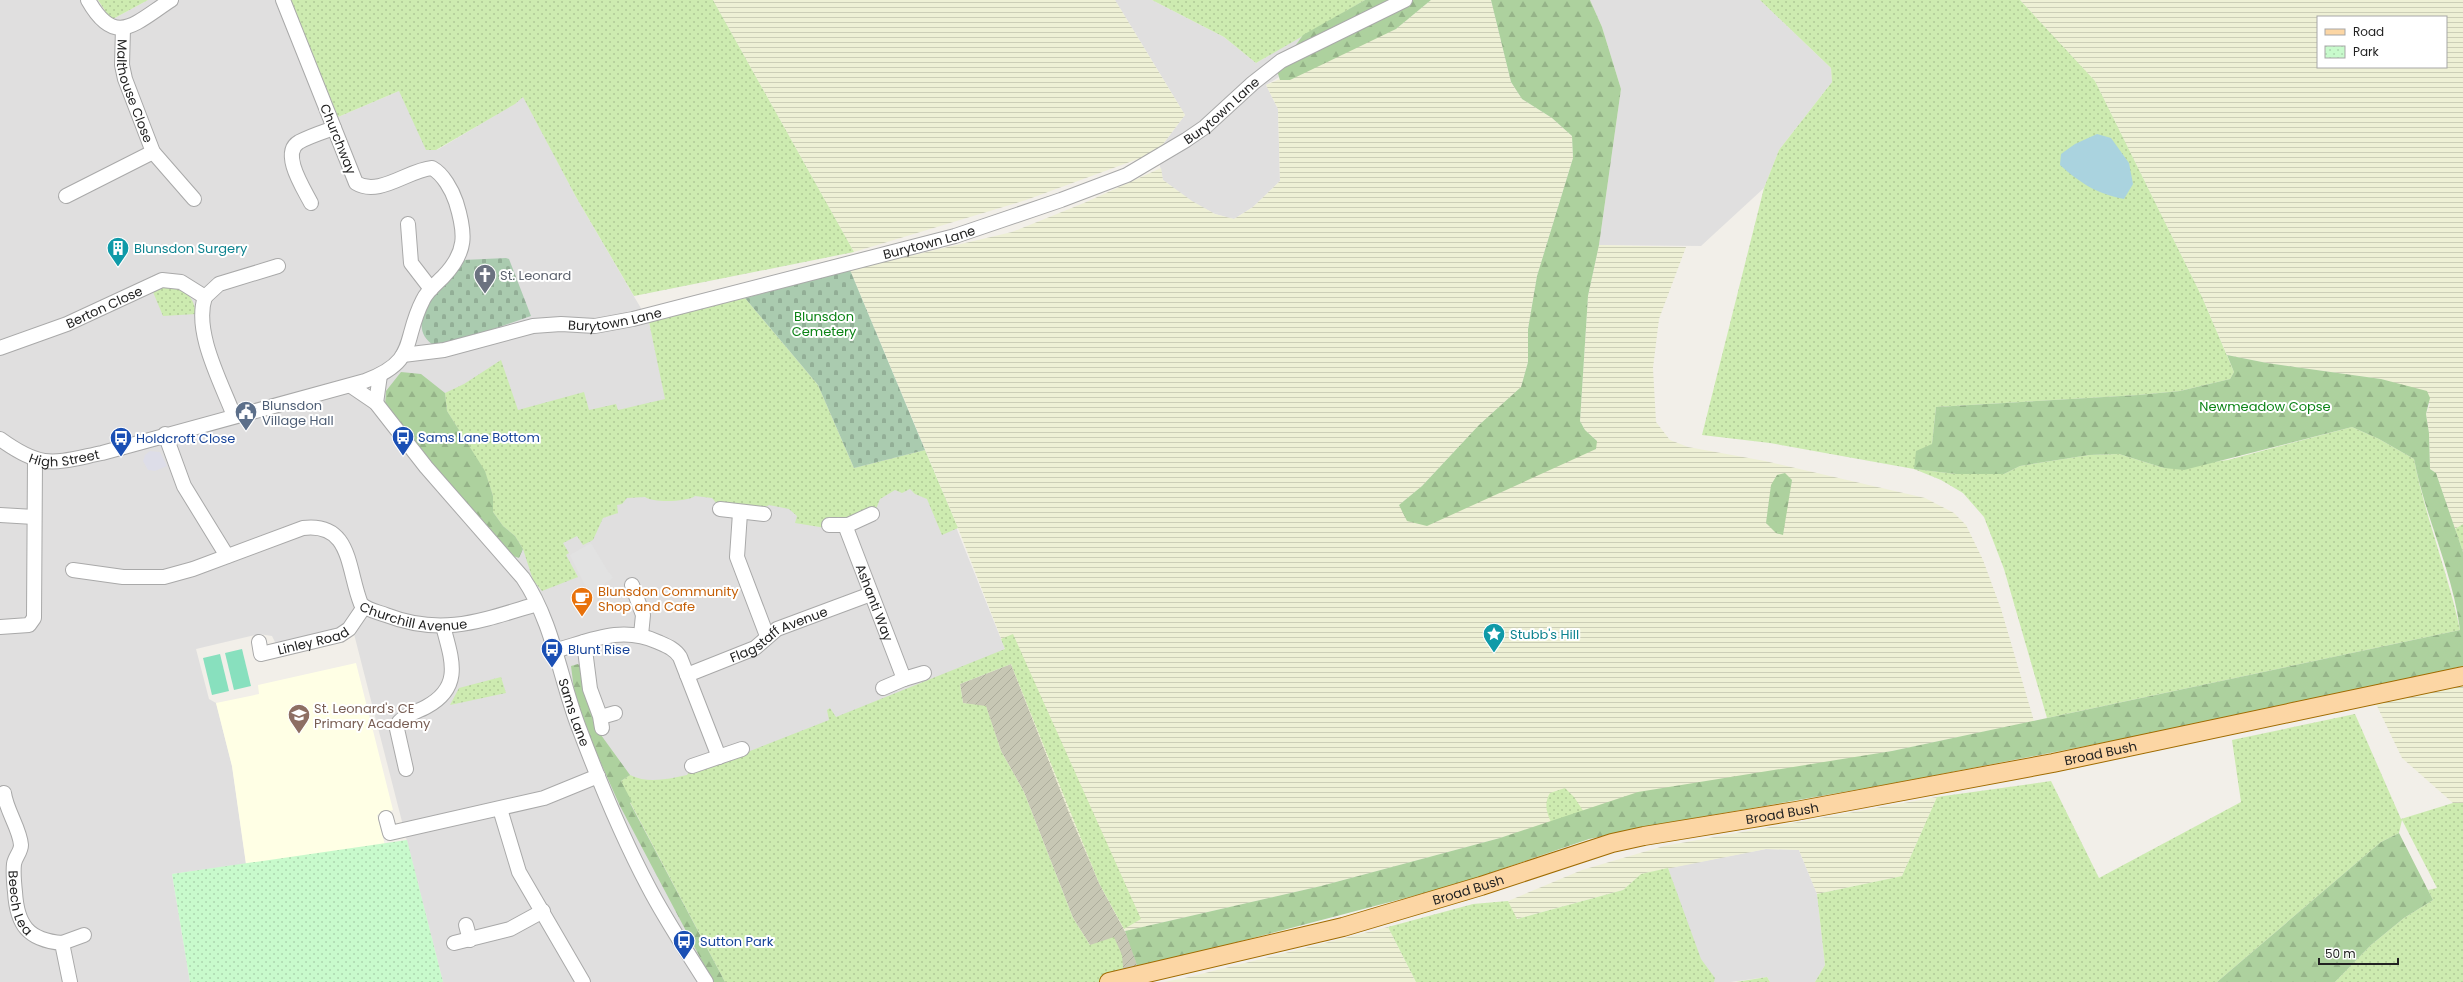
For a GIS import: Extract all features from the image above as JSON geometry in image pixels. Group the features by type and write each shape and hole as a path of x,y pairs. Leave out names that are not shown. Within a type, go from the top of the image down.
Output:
{"main road":[{"name":"Broad Bush","path":"1109,982 1343,927 1481,886 1612,843 1644,836 1796,812 2053,763 2463,676"}],"street":[{"path":"88,0 103,22 113,28 123,28 171,0"},
{"name":"Churchway","path":"283,0 353,178 360,185 373,188 410,174 432,168 448,185 461,218 464,238 458,259 423,299 412,337 404,355"},
{"name":"Burytown Lane","path":"404,355 444,350 532,326 561,324 595,326 633,319 956,236 1062,200 1127,175 1163,155 1204,127 1253,82 1281,61 1405,0"},
{"name":"Malthouse Close","path":"123,28 122,65 125,80 153,152 194,199"},
{"path":"311,203 292,161 291,153 300,142 334,128"},
{"name":"Malthouse Close","path":"66,196 153,152"},
{"path":"408,224 411,263 431,289"},
{"path":"234,416 206,348 203,316 205,297 219,284 278,266"},
{"name":"Berton Close","path":"0,348 67,324 162,280 181,282 205,297"},
{"name":"High Street","path":"0,439 26,457 35,460 53,462 79,458 351,386 387,372 404,355"},
{"path":"376,403 380,376"},
{"name":"Sams Lane","path":"351,386 376,403 426,467 522,578 537,604 554,652 575,720 598,776 648,887 706,982"},
{"path":"73,570 122,577 154,578 194,569 227,556 184,486 165,434"},
{"path":"0,627 29,625 34,618 35,460"},
{"path":"720,509 740,513 764,514"},
{"path":"740,513 737,557 767,636"},
{"path":"829,525 845,525 872,514"},
{"path":"0,515 34,517"},
{"name":"Ashanti Way","path":"845,525 904,679"},
{"name":"Churchill Avenue","path":"227,556 303,528 316,527 330,530 340,540 358,596 364,607 403,620 443,626 478,623 537,604"},
{"path":"632,585 643,615 641,635"},
{"name":"Flagstaff Avenue","path":"687,675 755,648 767,636 790,624 871,594"},
{"name":"Linley Road","path":"259,642 261,654 340,635 348,629 364,607"},
{"path":"406,769 397,729 399,722 440,698 451,681 451,661 443,626"},
{"path":"554,652 584,642 619,634 641,635 678,653 719,757"},
{"path":"584,642 590,689 602,723 615,713"},
{"path":"883,688 904,679 924,673"},
{"path":"692,766 742,749"},
{"path":"386,818 390,833 443,829 500,809 544,798 598,776"},
{"name":"Beech Lea","path":"4,793 7,808 21,847 14,868 16,907 19,918 30,933 48,940 62,942"},
{"path":"500,809 519,872 583,982"},
{"path":"454,943 510,929 542,911"},
{"path":"466,925 470,940"},
{"path":"70,982 62,942 84,934"}],"shaded area":[{"path":"0,0 98,0 111,20 148,0 291,0 338,117 399,91 437,150 514,104 523,96 576,197 649,322 666,398 854,468 925,450 1011,664 630,802 725,982 443,982 353,630 277,646 272,636 259,634 196,649 209,699 216,703 232,766 246,864 172,874 190,982 0,982"},
{"path":"713,0 1115,0 1185,115 1157,152 1026,200 854,252"},
{"path":"1115,0 1152,0 1224,37 1256,63 1303,35 1277,71 1279,77 1266,85 1278,109 1280,181 1253,207 1234,219 1215,214 1192,202 1163,180 1157,152 1185,115"},
{"path":"1431,0 1491,0 1511,82 1522,99 1552,118 1572,136 1573,158 1537,276 1528,329 1528,362 1521,387 1479,425 1422,486 1399,505 1597,441 1585,430 1580,421 1588,296 1599,245 1686,247 1659,319 1653,368 1656,422 1670,440 1688,447 1765,461 1925,498 1954,513 1966,525 1983,560 2001,609 2034,721 1892,751 1821,764 1563,819 1500,838 1321,886 1125,931 1099,883 1069,813 958,528 850,270 1012,232 1084,203 1161,168 1163,180 1192,201 1215,214 1234,219 1253,207 1280,181 1278,109 1266,85 1396,29"},
{"path":"1590,0 1760,0 1831,68 1832,82 1779,150 1764,188 1701,246 1599,245 1621,89 1602,27"},
{"path":"2020,0 2463,0 2463,524 2455,529 2436,473 2430,469 2429,433 2426,414 2430,404 2412,388 2381,379 2267,363 2227,355 2202,297 2095,81"},
{"path":"150,451 160,452 167,466 155,471 148,470 143,461 145,455"},
{"path":"591,543 613,578 589,593 570,555"},
{"name":"St. Leonard's CE Primary Academy","path":"356,663 393,810 377,815 385,845 246,864 232,766 216,703 259,694 258,685"},
{"path":"1011,664 1099,883 1129,939 1138,968 1124,978 1090,945 1073,918 1024,792 1001,751 986,707 963,703 960,684"},
{"path":"2463,682 2463,803 2453,803 2402,758 2376,704"},
{"path":"1937,797 1902,876 1817,894 1799,850 1766,849 1641,874 1623,890 1516,919 1508,901 1582,870 1664,846"},
{"path":"1766,849 1799,850 1817,894 1825,965 1815,982 1770,982 1767,977 1731,982 1702,982 1668,868"},
{"path":"1388,927 1416,982 1164,982 1189,977"}],"green space":[{"path":"98,0 148,0 111,20"},
{"path":"291,0 713,0 854,252 634,296 576,197 523,97 515,104 436,150 426,150 399,91 338,117"},
{"path":"1152,0 1365,0 1256,63 1224,37"},
{"path":"1365,0 1431,0 1396,29 1290,80 1280,80 1277,71 1303,35"},
{"path":"1491,0 1590,0 1602,27 1621,89 1599,245 1588,296 1580,421 1585,430 1597,441 1596,449 1427,526 1407,521 1399,505 1422,486 1479,425 1521,387 1528,362 1528,329 1537,276 1573,158 1572,136 1552,118 1522,99 1511,82"},
{"path":"1760,0 2020,0 2095,81 2202,297 2234,372 2230,379 2180,391 2138,395 1936,407 1932,444 1915,469 1956,474 2004,474 2020,466 2089,455 2119,454 2164,468 2228,460 2352,427 2379,439 2414,459 2424,502 2460,630 2047,718 2004,569 1984,517 1963,493 1941,480 1914,469 1770,443 1702,435 1764,188 1779,150 1832,82 1831,68"},
{"path":"509,259 531,316 462,340 435,346 425,337 422,326 424,314 438,289 463,260"},
{"name":"Blunsdon Cemetery","path":"850,270 925,450 854,468 818,385 745,298"},
{"path":"166,286 178,288 187,293 193,302 196,314 163,316 153,292"},
{"path":"745,298 818,385 854,468 925,450 958,528 942,535 927,499 915,494 910,489 902,493 895,490 880,499 876,509 826,528 795,523 797,516 789,509 769,505 764,508 717,504 712,498 695,496 685,500 670,501 655,500 645,497 627,498 622,504 617,505 618,513 603,518 593,540 583,545 577,536 563,543 569,553 566,555 578,577 542,591 533,580 523,549 515,536 503,526 493,512 493,496 485,472 447,411 445,393 464,384 501,360 518,410 584,392 589,410 616,404 618,410 665,399 649,322"},
{"name":"Newmeadow Copse","path":"2227,355 2267,363 2381,379 2427,391 2430,398 2426,414 2429,433 2430,469 2436,473 2463,552 2463,666 2359,691 2199,724 1895,783 1695,818 1589,839 1455,885 1138,968 1125,931 1321,886 1500,838 1638,792 1892,751 2460,630 2451,587 2425,502 2414,459 2379,439 2352,427 2184,470 2164,468 2119,454 2089,455 2020,466 2004,474 1956,474 1914,469 1916,451 1932,444 1936,407 2138,395 2180,391 2230,379 2234,372"},
{"path":"401,372 421,374 445,393 447,411 485,471 493,496 493,512 503,526 515,536 523,549 519,558 510,555 418,448 385,406 386,391"},
{"path":"1785,473 1792,480 1783,535 1776,533 1766,523 1771,485 1777,475"},
{"path":"2463,524 2463,552 2455,529"},
{"path":"1013,634 1141,919 1124,929 1099,883 1011,664 960,684 963,703 986,706 1001,751 1024,792 1073,918 1090,945 1114,937 1122,955 1124,978 1109,982 725,982 630,802 621,781 630,775 637,778 658,780 687,775 692,768 740,755 829,720 827,710 830,708 836,717 1005,649 1001,639"},
{"path":"242,649 251,686 234,690 225,653"},
{"path":"220,654 229,691 212,695 203,658"},
{"path":"578,664 582,668 593,718 601,735 630,775 621,781 632,802 630,803 725,982 713,982 620,806 583,723 575,698 571,666"},
{"path":"501,677 506,693 450,705 459,688"},
{"path":"2355,714 2401,819 2453,803 2463,803 2463,982 2335,982 2371,945 2404,918 2433,900 2428,890 2437,888 2402,820 2399,833 2381,842 2217,982 1815,982 1825,965 1817,894 1902,876 1937,797 2051,781 2099,878 2241,802 2232,740"},
{"path":"1565,788 1574,797 1586,815 1558,836 1550,820 1546,804 1550,793"},
{"path":"2399,833 2433,900 2404,918 2371,945 2335,982 2217,982 2381,842"},
{"path":"407,840 443,982 190,982 172,874"},
{"path":"1668,868 1701,959 1715,978 1714,982 1416,982 1388,927 1473,904 1508,901 1517,919 1623,890 1641,874"},
{"path":"1767,977 1770,982 1736,982"}],"water":[{"path":"2097,134 2111,138 2129,163 2133,184 2124,199 2105,194 2089,187 2060,165 2061,154 2075,144"}],"place":[{"name":"Blunsdon Surgery","path":"118,268"},
{"name":"St. Leonard","path":"485,294"},
{"name":"Blunsdon Village Hall","path":"246,432"},
{"name":"Sams Lane Bottom","path":"403,456"},
{"name":"Holdcroft Close","path":"121,458"},
{"name":"Blunsdon Community Shop and Cafe","path":"582,618"},
{"name":"Stubb's Hill","path":"1494,654"},
{"name":"Blunt Rise","path":"552,668"},
{"name":"St. Leonard's CE Primary Academy","path":"299,734"},
{"name":"Sutton Park","path":"684,960"}]}
